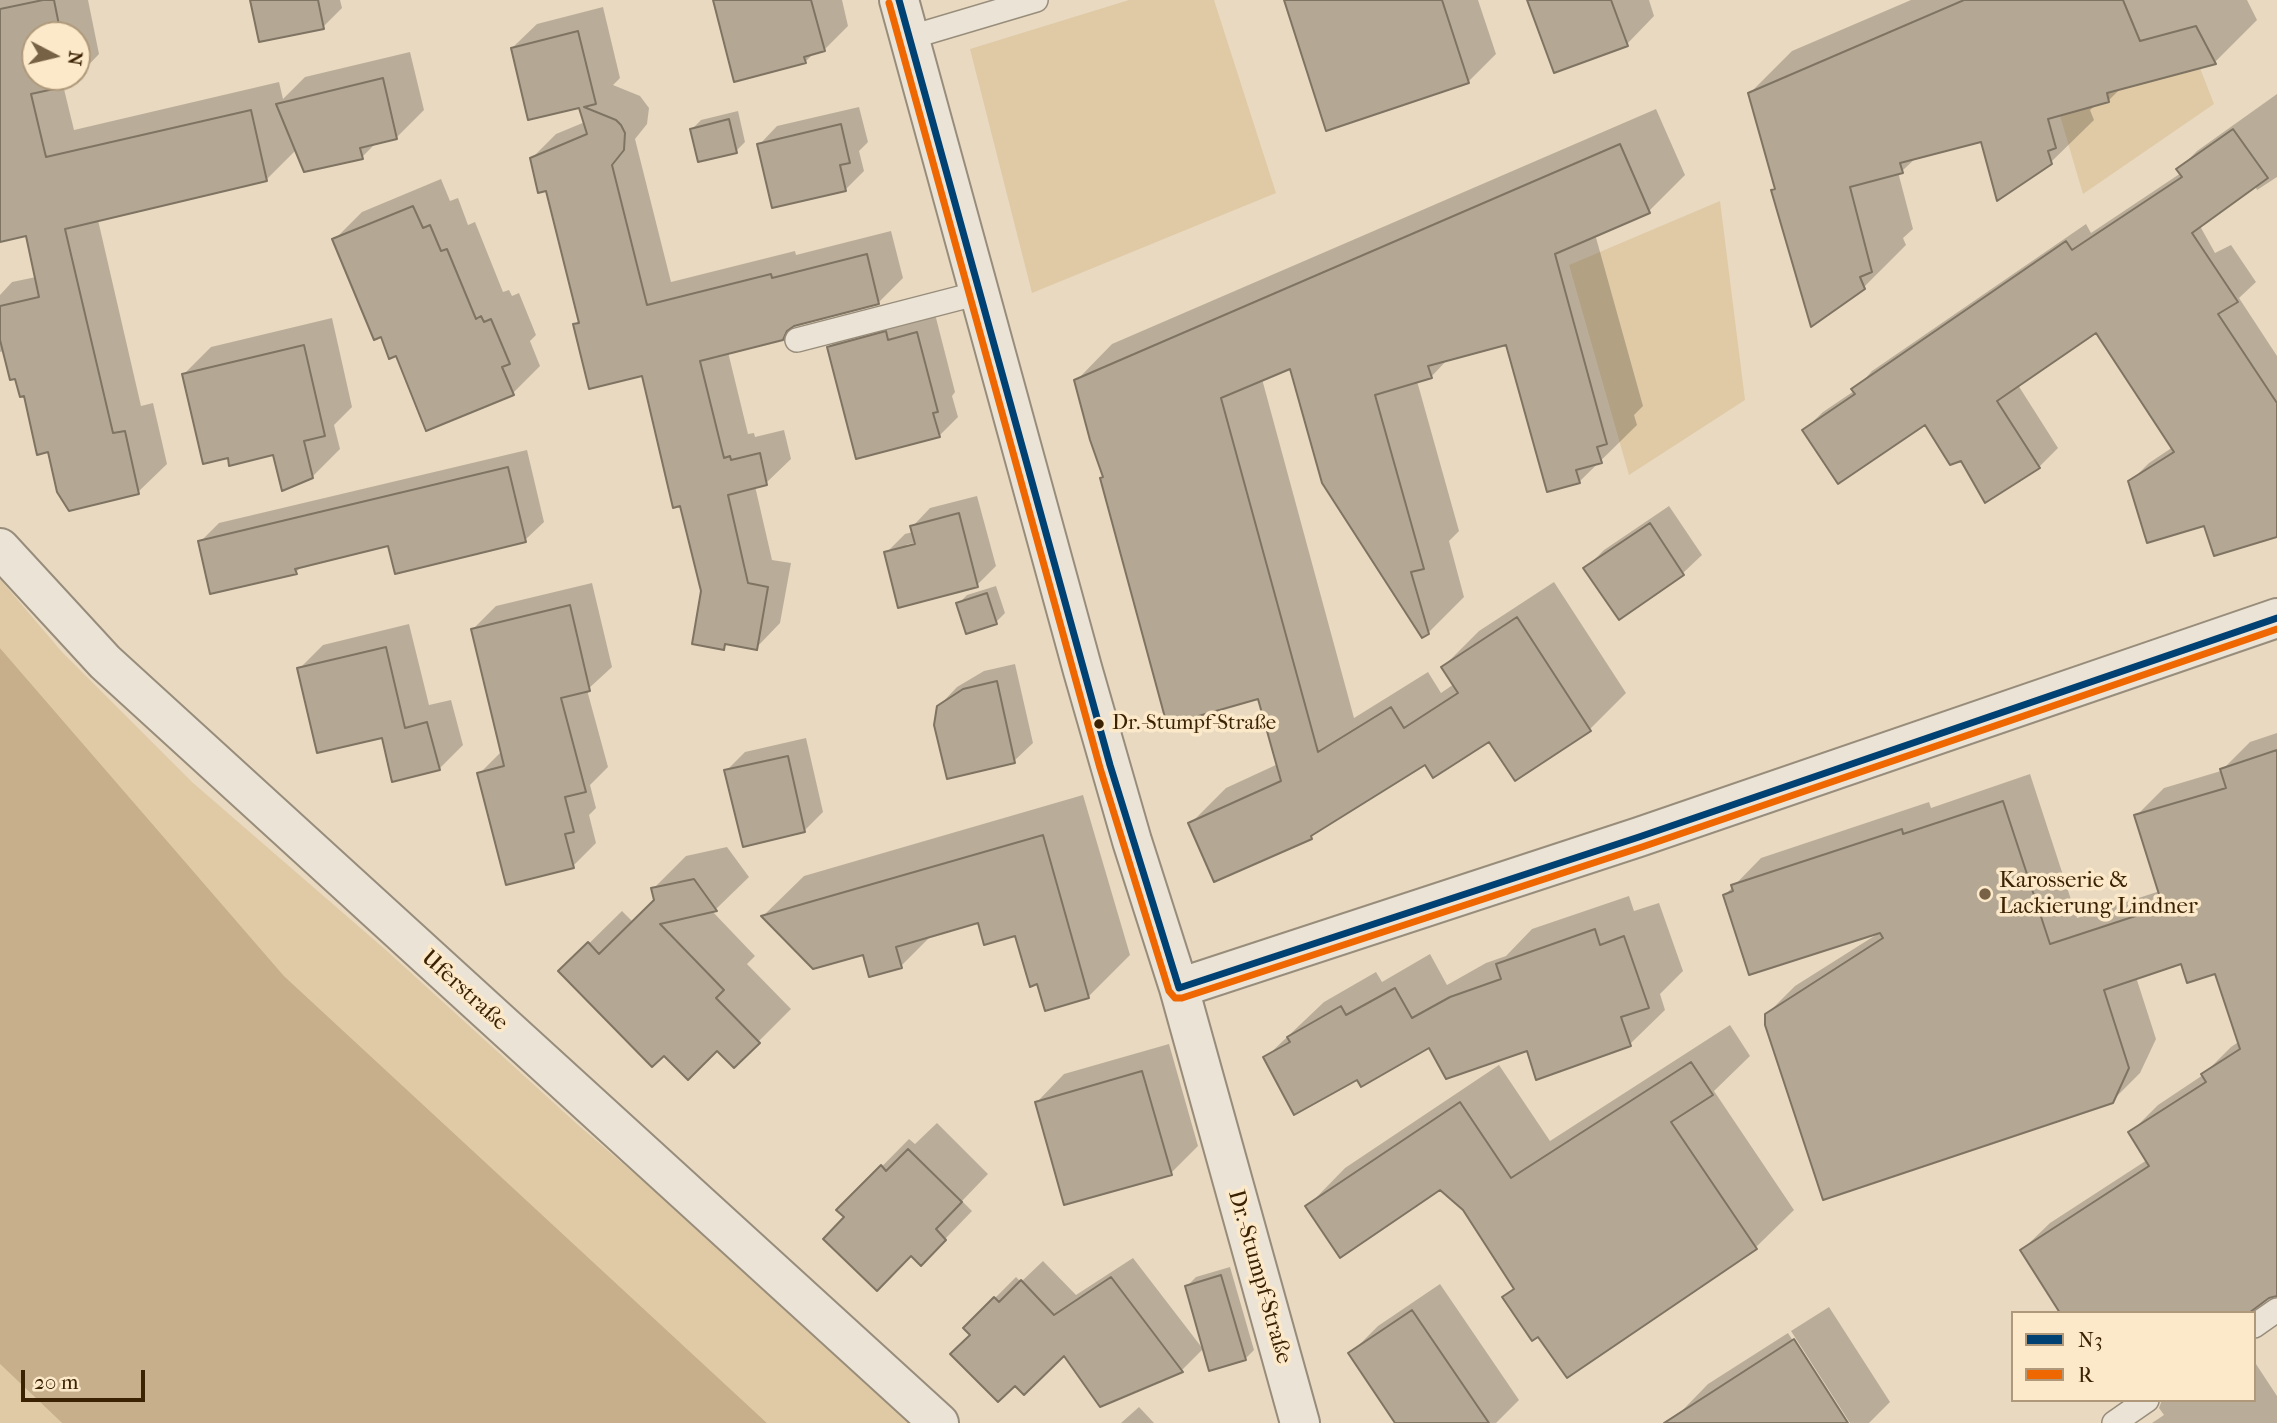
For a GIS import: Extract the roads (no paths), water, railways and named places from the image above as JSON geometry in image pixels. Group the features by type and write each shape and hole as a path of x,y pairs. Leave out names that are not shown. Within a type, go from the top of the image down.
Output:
{"street":[{"name":"Dr.-Stumpf-Straße","path":"899,0 1110,765 1179,988 1300,1423"},
{"name":"Uferstraße","path":"0,548 104,662 939,1423"},
{"path":"1179,988 1653,833 2277,618"}],"lane":[{"path":"908,38 1035,0"},
{"path":"797,340 979,293"},
{"path":"2256,1325 2277,1310"},
{"path":"2114,1423 2144,1402"}],"place":[{"name":"Dr.-Stumpf-Straße","path":"1099,724"},
{"name":"Karosserie & Lackierung Lindner","path":"1985,894"}]}
